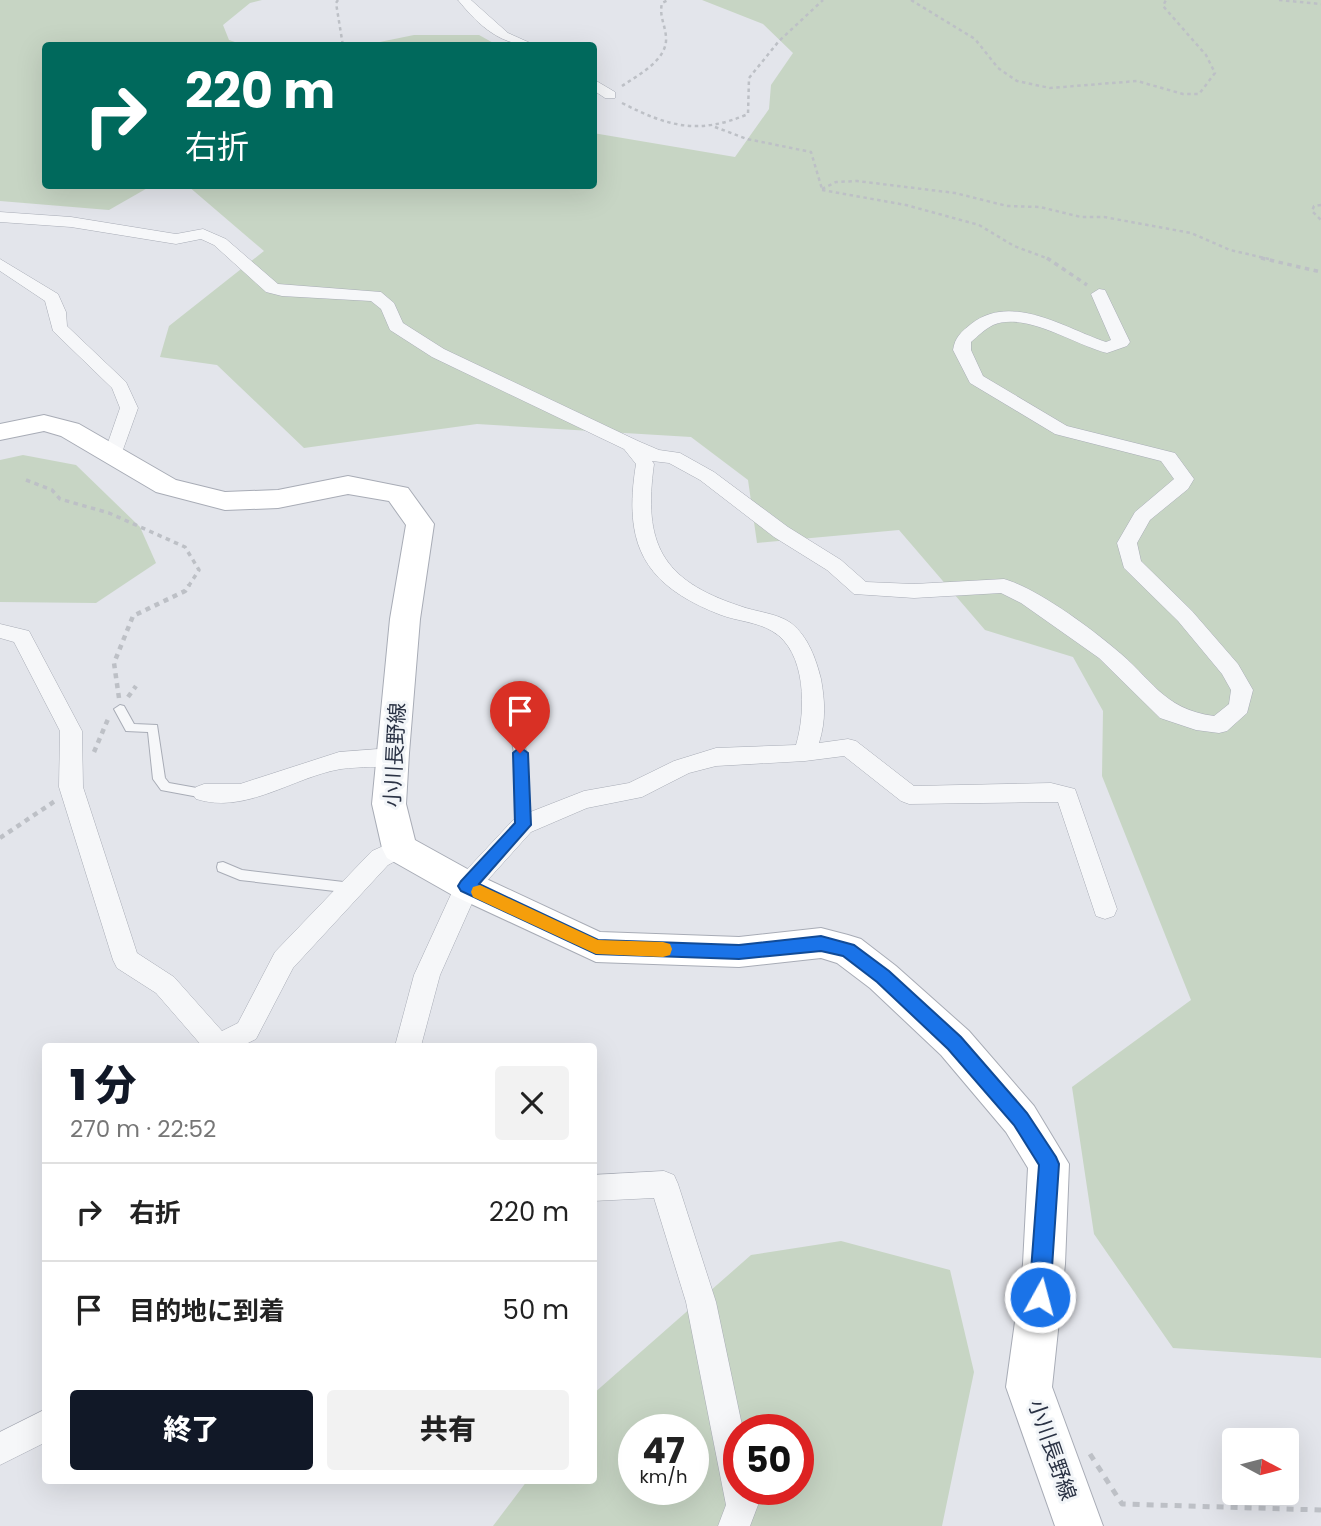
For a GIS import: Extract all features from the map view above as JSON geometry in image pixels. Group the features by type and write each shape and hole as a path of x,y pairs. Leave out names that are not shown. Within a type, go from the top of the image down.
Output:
{"main road":[{"name":"小川長野線","path":"0,432 44,423 70,430 166,486 226,501 278,499 348,485 398,494 420,524 405,619 392,757 389,804 399,848 467,886 596,947 739,952 821,943 848,950 883,977 955,1043 1020,1119 1049,1164 1044,1264 1030,1387 1079,1526"}],"street":[{"path":"464,0 503,36 520,42"},
{"path":"597,86 610,95"},
{"path":"0,217 71,222 176,239 203,234 213,238 272,288 282,291 375,296 388,307 396,326 428,347 631,445 656,456 673,457 707,476 781,532 834,565 861,589 914,591 1004,586 1028,598 1107,653 1168,712 1196,722 1219,725 1239,707 1242,690 1230,669 1185,616 1131,563 1127,543 1142,516 1181,485 1184,478 1178,469 1167,457 1061,430 976,379 962,350 963,340 986,321 1011,316 1038,322 1107,348 1117,346 1121,342 1099,294"},
{"path":"0,264 52,298 58,312 59,327 120,386 129,408 113,454"},
{"path":"631,445 645,464 640,518 647,550 657,564 674,580 704,599 783,628 799,648 814,688 813,726 805,753"},
{"path":"0,631 22,636 71,730 71,787 126,960 164,985 215,1043"},
{"path":"409,1043 427,975 467,886 523,825 584,800 634,791 682,767 716,757 805,753 848,747 909,795 1051,792 1067,795 1105,909"},
{"path":"204,793 240,793 339,761 392,757"},
{"path":"224,1043 247,1031 284,960 380,858 399,848"},
{"path":"597,1188 664,1184 701,1302 742,1505 734,1526"},
{"path":"0,1449 42,1426"}],"lane":[{"path":"514,689 512,707 520,753 523,825"},
{"path":"120,709 130,728 153,728 159,779 165,788 204,793"},
{"path":"223,867 240,875 352,888"}],"path":[{"path":"338,0 336,3 342,42"},
{"path":"668,0 662,3 659,9 666,38 663,49 646,68 610,95 631,108 673,123 715,127 747,139 807,150 811,152 822,189"},
{"path":"715,127 748,114 749,78 779,41 823,0"},
{"path":"911,0 974,38 986,48 999,70 1030,85 1067,88 1138,81 1183,95 1199,94 1215,74 1212,62 1171,20 1163,6 1166,0"},
{"path":"1279,0 1321,4"},
{"path":"822,189 836,182 856,181 955,193 1007,205 1040,207 1081,217 1104,217 1181,231 1230,250 1321,272"},
{"path":"822,189 906,205 979,225 1014,246 1046,257 1099,294"},
{"path":"1321,205 1314,206 1312,211 1321,220"},
{"path":"26,480 52,490 60,499 109,513 185,547 199,570 185,591 133,616 114,663 120,709"},
{"path":"1088,1452 1122,1504 1321,1510"}],"green space":[{"path":"0,0 262,0 250,3 223,25 229,40 235,42 42,42 42,189 146,189 109,210 0,201"},
{"path":"702,0 1321,0 1321,1358 1173,1348 1094,1234 1072,1087 1191,1000 1102,776 1103,711 1073,657 985,630 899,530 757,543 748,480 691,437 477,424 304,448 217,365 160,357 169,326 264,251 192,189 597,189 597,134 735,157 769,109 771,85 793,53 763,24"},
{"path":"414,35 479,35 492,42 380,42"},
{"path":"23,455 76,465 140,527 156,563 96,603 0,602 0,460"},
{"path":"841,1241 950,1270 974,1372 942,1526 493,1526 525,1484 597,1484 597,1390 751,1255"}],"slow traffic":[{"path":"480,892 596,947 663,949"}],"route":[{"path":"520,753 523,825 467,886 596,947 739,952 821,943 848,950 883,977 955,1043 1020,1119 1049,1164 1040,1297"}]}
